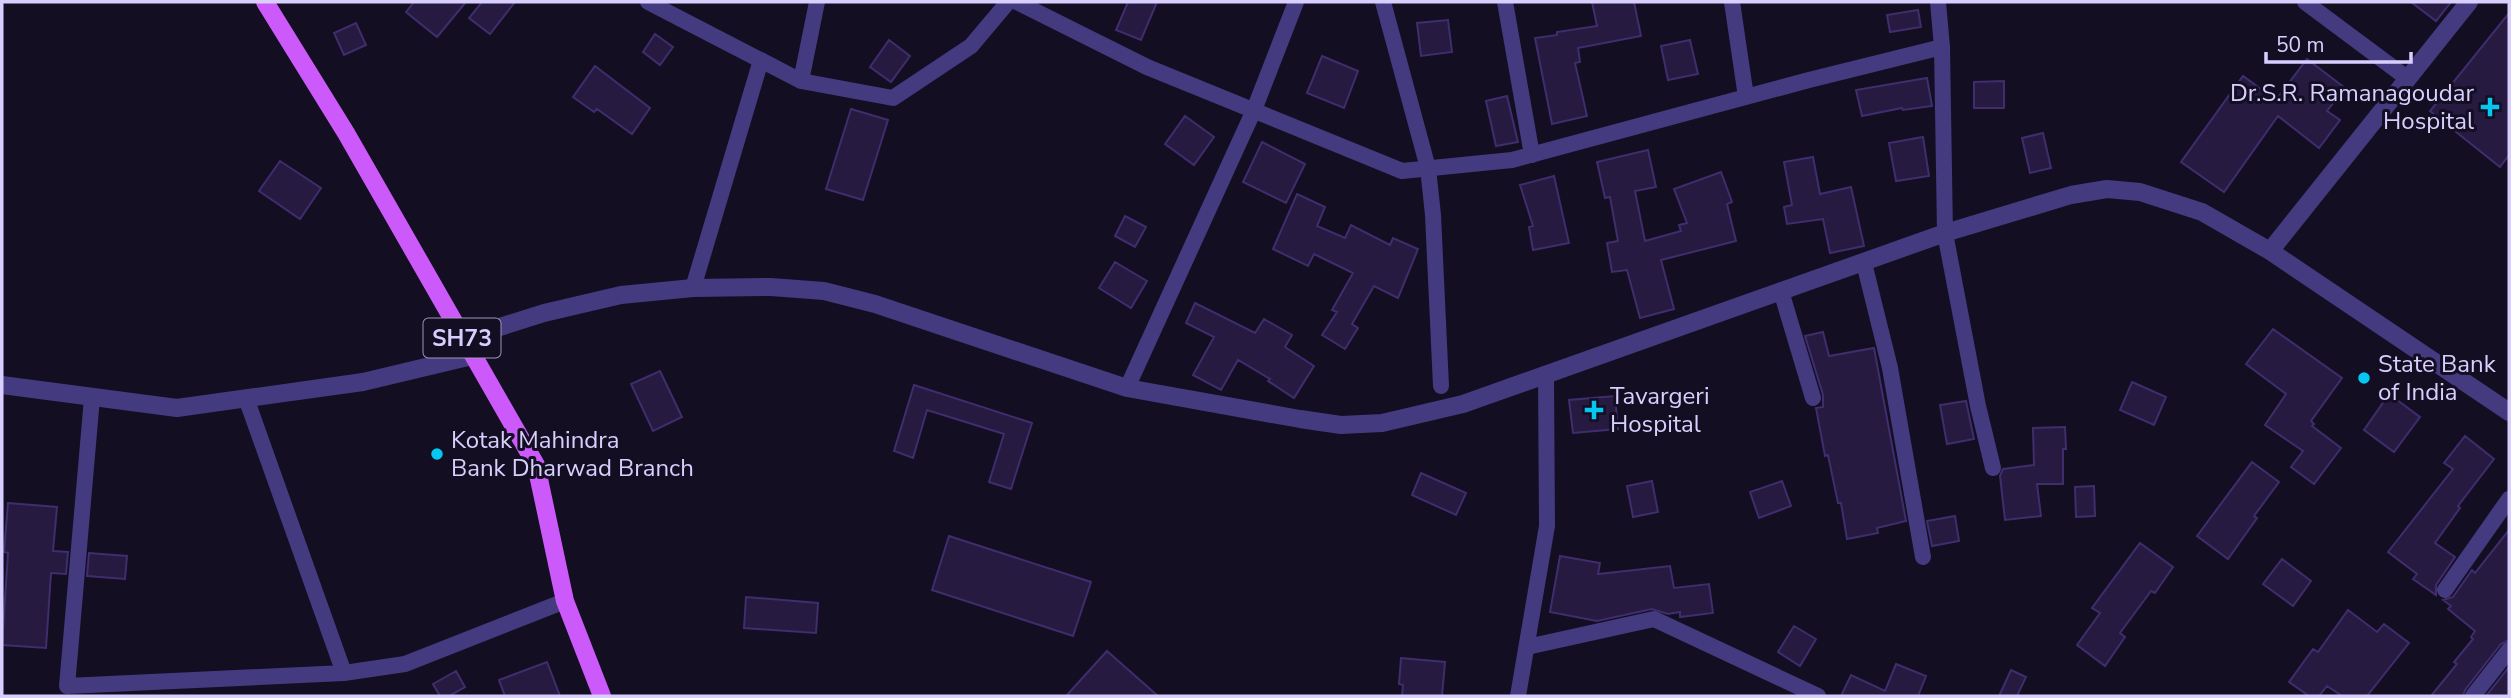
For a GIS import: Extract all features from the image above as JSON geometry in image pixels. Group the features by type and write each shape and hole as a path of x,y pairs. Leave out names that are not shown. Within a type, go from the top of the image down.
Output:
{"main road":[{"name":"SH73","path":"265,2 346,133 536,465 565,601 602,696"}],"street":[{"path":"648,2 672,7 801,81 892,98 971,46 1008,2"},
{"path":"801,81 817,2"},
{"path":"1017,2 1147,67 1402,171 1512,160 1942,47"},
{"path":"1127,388 1254,110 1296,2"},
{"path":"1382,2 1428,168 1433,215 1441,386"},
{"path":"1505,2 1532,155"},
{"path":"1732,2 1746,97"},
{"path":"1938,2 1942,47 1945,233 1978,406 1993,468"},
{"path":"2305,2 2407,78"},
{"path":"2270,251 2469,2"},
{"path":"693,288 761,60"},
{"path":"462,339 544,313 621,295 693,288 771,287 824,291 875,304 1127,388 1300,419 1355,424 1382,423 1464,404 1945,233 2071,195 2107,189 2140,192 2202,212 2270,251 2509,412"},
{"path":"1864,263 1890,368 1923,557"},
{"path":"1781,291 1814,398"},
{"path":"2,385 177,408 363,382 472,356"},
{"path":"1518,696 1547,526 1546,376"},
{"path":"92,398 66,686 344,673 405,664 565,601"},
{"path":"246,398 344,673"},
{"path":"2445,590 2509,499"},
{"path":"1527,647 1654,619 1818,696"},
{"path":"2473,696 2509,650"}],"building":[{"path":"414,2 466,2 437,37 406,12"},
{"path":"482,2 515,2 490,34 469,18"},
{"path":"1128,2 1157,2 1141,40 1116,30"},
{"path":"1592,2 1634,2 1641,36 1578,48 1580,62 1575,63 1587,116 1552,124 1535,38 1597,26"},
{"path":"2411,2 2451,2 2436,21"},
{"path":"1918,10 1921,27 1890,32 1887,15"},
{"path":"2509,13 2509,155 2500,167 2430,111"},
{"path":"1448,20 1452,52 1421,56 1417,23"},
{"path":"356,23 366,45 344,55 334,33"},
{"path":"655,34 673,47 660,65 643,52"},
{"path":"889,40 910,56 891,82 870,67"},
{"path":"1690,40 1698,74 1668,80 1661,46"},
{"path":"1322,56 1358,71 1344,108 1307,93"},
{"path":"2307,59 2345,88 2327,111 2340,120 2319,148 2278,116 2224,192 2181,162 2243,76 2276,100"},
{"path":"595,66 650,108 632,134 597,109 594,112 573,97"},
{"path":"1927,78 1932,106 1902,108 1862,116 1856,90"},
{"path":"2004,81 2004,108 1974,108 1974,82"},
{"path":"1507,96 1518,142 1496,146 1486,101"},
{"path":"851,109 888,120 863,200 826,189"},
{"path":"1185,116 1214,137 1194,165 1165,144"},
{"path":"2043,133 2051,168 2030,173 2022,138"},
{"path":"1923,137 1929,176 1896,181 1889,143"},
{"path":"1262,142 1305,164 1286,203 1243,182"},
{"path":"1648,150 1656,187 1635,191 1645,241 1681,231 1679,225 1687,223 1674,189 1721,172 1732,202 1727,204 1736,241 1661,260 1674,309 1640,318 1627,270 1612,272 1607,243 1618,241 1610,197 1605,198 1597,162"},
{"path":"1813,157 1820,194 1851,187 1864,246 1830,253 1823,219 1787,224 1784,207 1792,205 1784,162"},
{"path":"280,161 321,188 300,219 259,191"},
{"path":"1554,176 1569,243 1533,250 1529,227 1533,226 1520,185"},
{"path":"1297,194 1325,207 1317,226 1345,238 1351,225 1390,245 1393,238 1418,249 1398,298 1374,286 1352,324 1358,328 1345,349 1322,335 1337,312 1332,310 1353,273 1314,254 1308,266 1273,249"},
{"path":"1125,216 1146,227 1135,247 1115,236"},
{"path":"1115,262 1147,281 1131,308 1099,288"},
{"path":"1195,303 1255,333 1264,319 1292,335 1285,347 1314,366 1294,398 1268,381 1270,379 1238,360 1221,390 1193,375 1214,337 1186,323"},
{"path":"2273,329 2342,378 2311,421 2314,424 2312,426 2341,448 2314,484 2291,467 2303,451 2265,425 2286,394 2246,364"},
{"path":"1823,332 1829,356 1874,348 1906,521 1877,528 1878,533 1847,539 1841,503 1838,503 1828,455 1825,456 1816,408 1823,407 1823,395 1805,336"},
{"path":"660,371 682,417 653,431 631,384"},
{"path":"2132,382 2166,397 2154,425 2120,410"},
{"path":"914,385 1032,423 1011,489 989,482 1004,434 927,410 913,458 894,451"},
{"path":"2389,394 2420,417 2394,452 2364,430"},
{"path":"1615,396 1618,429 1573,433 1569,400"},
{"path":"1966,401 1974,439 1947,444 1940,405"},
{"path":"2065,427 2063,484 2037,484 2041,516 2005,520 2000,476 2003,469 2034,465 2033,428"},
{"path":"2465,436 2494,459 2458,506 2460,508 2435,543 2455,557 2436,585 2436,595 2413,579 2417,574 2388,552 2453,469 2444,463"},
{"path":"2252,462 2279,482 2228,559 2197,536"},
{"path":"1421,473 1466,493 1456,515 1412,495"},
{"path":"1652,481 1658,512 1633,517 1627,486"},
{"path":"1782,481 1791,506 1759,518 1750,492"},
{"path":"2094,486 2095,516 2076,517 2075,487"},
{"path":"8,503 57,507 53,551 68,552 66,574 51,573 46,648 2,645 8,553 4,552"},
{"path":"1955,516 1959,541 1932,546 1927,521"},
{"path":"2509,530 2509,640 2501,644 2463,696 2431,696 2457,664 2454,662 2473,639 2471,637 2475,631 2448,609 2451,606 2443,600 2453,597 2472,570 2475,573"},
{"path":"949,536 1091,582 1073,636 932,590"},
{"path":"2140,543 2173,567 2155,593 2151,591 2120,633 2125,637 2105,666 2077,645 2100,613 2092,608"},
{"path":"89,553 127,556 125,579 87,576"},
{"path":"1560,556 1600,563 1598,574 1670,566 1674,588 1709,584 1713,613 1680,617 1680,612 1668,614 1652,609 1597,621 1550,612"},
{"path":"2282,559 2311,581 2293,606 2263,584"},
{"path":"746,597 818,603 816,633 744,628"},
{"path":"2348,610 2377,632 2384,624 2409,643 2367,696 2342,696 2327,686 2319,696 2309,696 2289,682 2313,649 2318,652"},
{"path":"1794,626 1816,639 1800,666 1778,652"},
{"path":"1107,651 1158,696 1066,696"},
{"path":"1401,658 1445,662 1442,696 1402,696 1403,685 1399,684"},
{"path":"547,662 560,696 505,696 499,680"},
{"path":"1896,664 1926,676 1918,696 1841,696 1851,675 1885,691"},
{"path":"2509,667 2509,696 2486,696"},
{"path":"2011,670 2026,677 2017,696 1999,696"},
{"path":"456,671 465,687 449,696 440,696 433,684"}],"place":[{"name":"Dr.S.R. Ramanagoudar Hospital","path":"2490,107"},
{"name":"State Bank of India","path":"2364,378"},
{"name":"Tavargeri Hospital","path":"1594,410"},
{"name":"Kotak Mahindra Bank Dharwad Branch","path":"437,454"}]}
